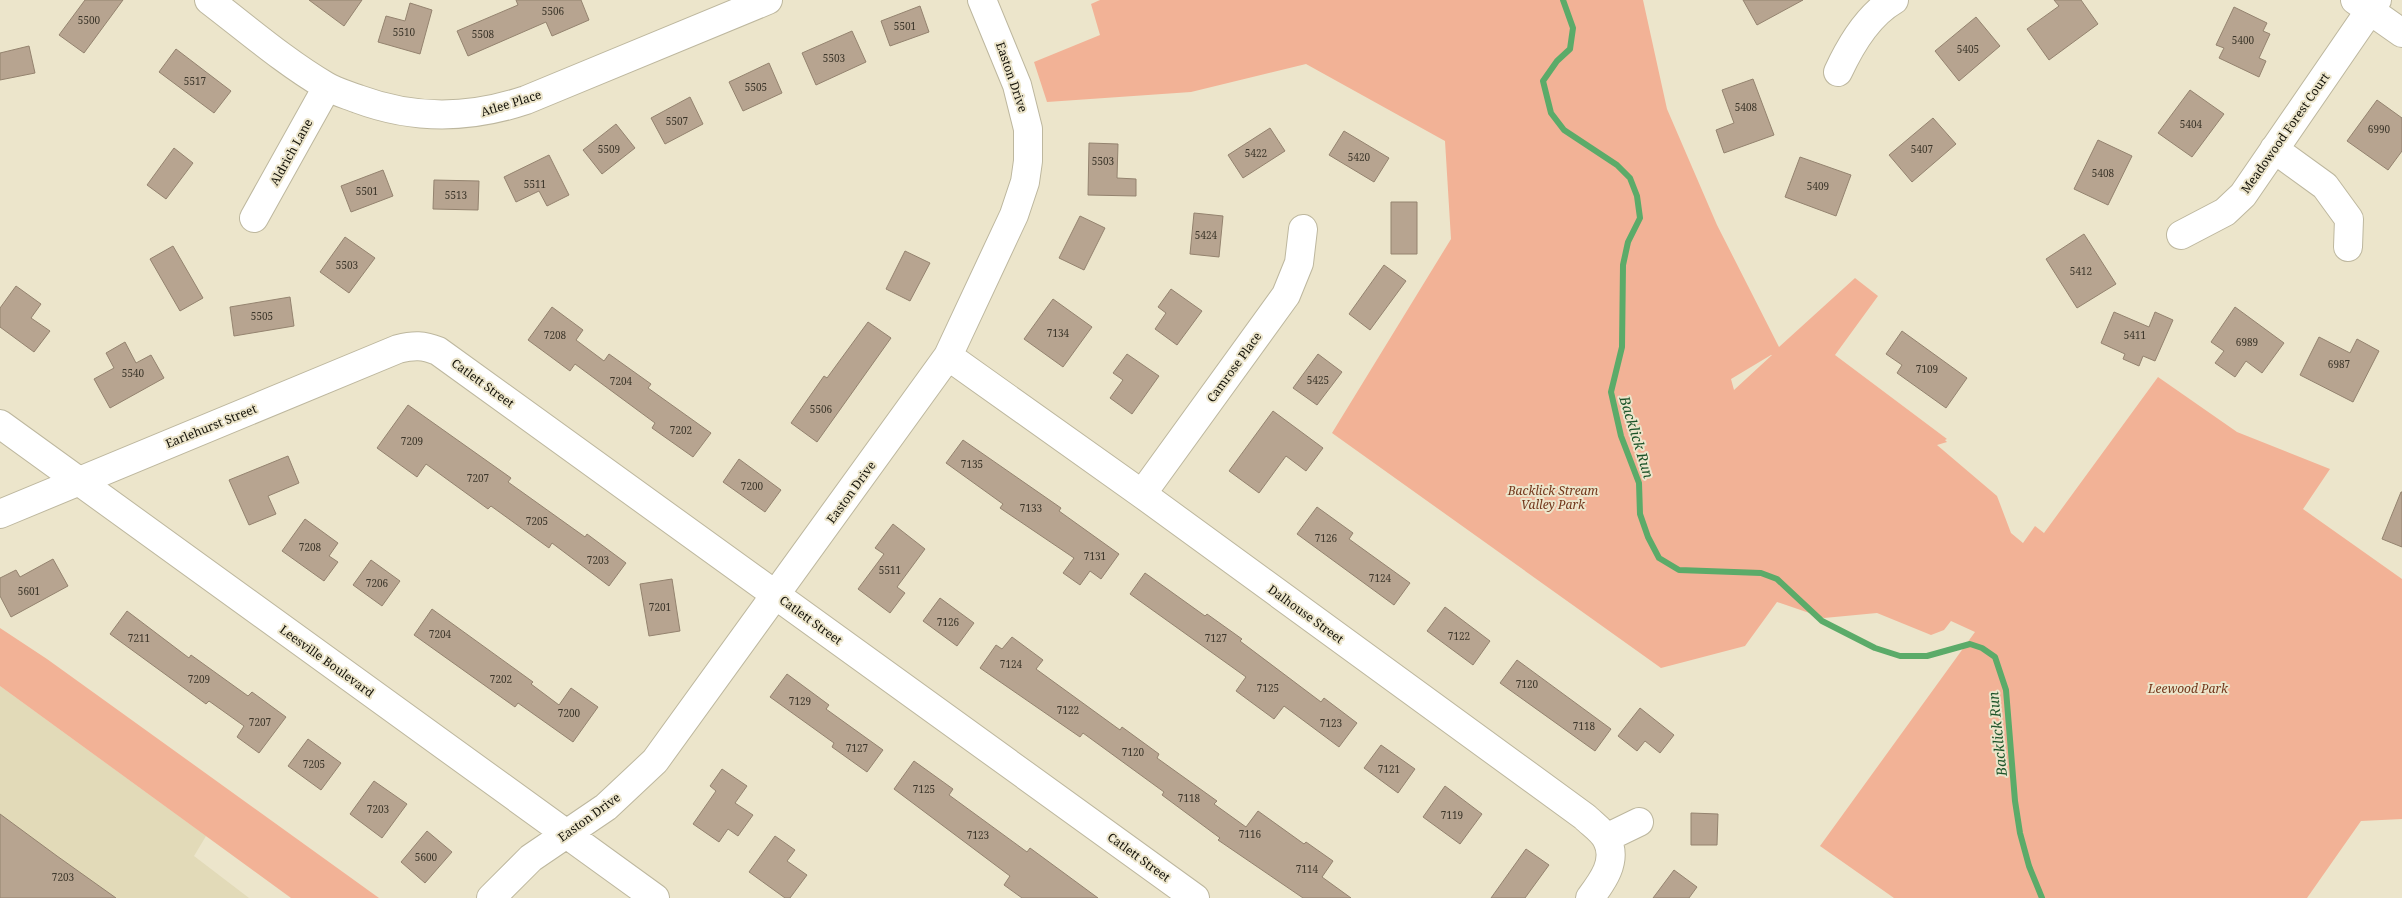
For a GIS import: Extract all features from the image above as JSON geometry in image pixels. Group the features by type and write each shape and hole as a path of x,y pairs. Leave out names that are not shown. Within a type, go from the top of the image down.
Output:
{"street":[{"name":"Atlee Place","path":"209,0 327,87 380,107 408,113 438,116 474,114 526,100 768,0"},
{"name":"Easton Drive","path":"491,898 531,858 606,807 655,761 777,595 948,356 1014,215 1025,182 1028,161 1028,129 1024,109 1011,68 982,0"},
{"path":"1838,72 1867,23 1877,11 1894,0"},
{"path":"2367,3 2402,33"},
{"name":"Meadowood Forest Court","path":"2180,235 2225,212 2242,195 2274,149 2367,3"},
{"name":"Aldrich Lane","path":"254,218 327,87"},
{"path":"2274,149 2325,186 2349,219 2348,247"},
{"name":"Camrose Place","path":"1142,494 1286,295 1299,263 1303,229"},
{"name":"Earlehurst Street","path":"0,514 398,349 412,345 424,345"},
{"name":"Catlett Street","path":"424,345 446,356 1195,898"},
{"name":"Dalhouse Street","path":"948,356 1142,494 1585,817 1606,838"},
{"name":"Leesville Boulevard","path":"0,424 655,898"},
{"path":"1590,898 1605,877 1610,859 1610,849 1606,838 1639,822"}],"shaded area":[{"path":"0,686 206,836 194,856 249,898 0,898"}],"green space":[{"path":"1100,0 1643,0 1667,109 1717,225 1779,347 1855,278 1878,296 1835,355 1947,439 1945,440 1947,442 1937,445 1997,496 2011,533 2023,543 2035,526 2044,533 2158,377 2237,432 2330,469 2303,509 2402,579 2402,819 2361,821 2307,898 1894,898 1820,846 1975,632 1951,621 1944,630 1931,635 1877,613 1824,618 1777,602 1745,646 1661,668 1332,433 1451,239 1445,141 1306,64 1191,92 1047,102 1034,62 1100,35 1091,4","holes":["1772,355 1734,390 1731,379"]},
{"path":"0,628 47,659 379,898 291,898 0,686"}],"building":[{"path":"85,0 123,0 84,53 59,35"},
{"path":"309,0 362,0 344,26"},
{"path":"516,0 581,0 589,20 552,36 546,22 468,56 457,31 518,5"},
{"path":"1743,0 1803,0 1757,25"},
{"path":"2054,0 2081,0 2098,24 2049,60 2027,29 2059,6"},
{"path":"410,3 432,10 420,54 378,42 386,16 405,21"},
{"path":"920,6 929,32 890,46 881,21"},
{"path":"2234,7 2267,23 2263,31 2270,34 2259,58 2266,61 2259,77 2219,58 2224,48 2216,45"},
{"path":"1976,17 2000,46 1959,81 1935,51"},
{"path":"852,31 866,62 816,85 802,53"},
{"path":"29,46 35,73 0,80 0,53"},
{"path":"176,49 231,91 214,113 159,72"},
{"path":"769,63 782,93 743,111 729,82"},
{"path":"1753,79 1774,135 1724,153 1716,130 1734,123 1722,90"},
{"path":"2190,90 2224,114 2192,157 2158,133"},
{"path":"690,97 703,124 665,144 651,118"},
{"path":"2377,100 2402,118 2402,151 2388,170 2347,141"},
{"path":"1933,118 1956,144 1912,182 1889,155"},
{"path":"616,124 635,148 602,174 583,150"},
{"path":"1270,128 1285,151 1243,178 1228,155"},
{"path":"1344,131 1389,158 1374,182 1329,155"},
{"path":"2098,140 2132,156 2108,205 2074,189"},
{"path":"1089,143 1118,144 1117,178 1136,179 1136,196 1088,195"},
{"path":"174,148 193,163 166,199 147,185"},
{"path":"549,155 569,195 547,206 539,191 516,202 504,177"},
{"path":"1800,157 1851,175 1836,216 1785,197"},
{"path":"383,170 393,196 351,212 341,186"},
{"path":"434,180 479,181 478,210 433,209"},
{"path":"1391,202 1417,202 1417,254 1391,254"},
{"path":"1194,213 1223,216 1219,257 1190,254"},
{"path":"1080,216 1105,228 1084,270 1059,258"},
{"path":"2084,234 2116,284 2077,308 2046,259"},
{"path":"345,237 375,258 349,293 320,272"},
{"path":"173,246 203,298 180,311 150,259"},
{"path":"905,251 930,263 910,301 886,289"},
{"path":"1384,265 1406,281 1370,330 1349,314"},
{"path":"16,286 41,304 31,318 50,331 34,352 0,327 0,308"},
{"path":"1171,289 1202,311 1177,345 1155,329 1166,313 1158,307"},
{"path":"290,297 294,326 234,336 230,307"},
{"path":"1053,299 1092,327 1063,367 1024,339"},
{"path":"552,307 583,330 576,340 604,361 609,354 651,384 648,388 711,433 693,457 652,428 655,423 575,364 570,371 528,340"},
{"path":"2235,307 2284,343 2262,373 2246,361 2235,377 2215,363 2224,351 2211,342"},
{"path":"2114,312 2149,327 2155,312 2173,320 2155,361 2143,356 2139,366 2123,359 2125,354 2101,343"},
{"path":"868,322 891,338 817,442 791,423 824,376 827,378"},
{"path":"1902,331 1967,378 1946,408 1897,373 1902,365 1886,354"},
{"path":"2319,337 2350,353 2357,339 2379,351 2353,402 2300,375"},
{"path":"125,342 136,363 151,355 164,378 110,408 94,379 114,368 106,353"},
{"path":"1127,354 1159,376 1132,414 1110,398 1123,380 1113,373"},
{"path":"1318,354 1342,372 1317,405 1293,388"},
{"path":"408,405 511,478 508,482 585,537 587,534 626,563 609,586 552,543 549,548 491,506 488,509 426,464 417,477 377,448"},
{"path":"1273,411 1323,448 1306,471 1286,456 1259,493 1229,471"},
{"path":"963,440 1061,508 1059,511 1119,554 1101,579 1090,571 1080,585 1063,573 1074,558 1000,508 1003,504 946,463"},
{"path":"288,456 299,483 268,496 276,514 249,525 229,480"},
{"path":"739,459 781,490 765,512 723,482"},
{"path":"2402,492 2402,547 2382,539"},
{"path":"1317,507 1353,533 1349,539 1410,583 1394,605 1297,534"},
{"path":"305,519 338,543 329,556 338,562 324,581 282,551"},
{"path":"893,524 925,549 897,587 905,593 890,613 858,589 884,554 875,548"},
{"path":"53,559 68,586 11,617 0,596 0,578 16,570 20,577"},
{"path":"371,560 400,581 382,606 353,585"},
{"path":"1145,573 1205,616 1207,614 1242,639 1240,641 1321,702 1324,698 1357,723 1339,747 1284,706 1274,719 1236,691 1246,677 1130,594"},
{"path":"672,579 680,631 649,636 640,584"},
{"path":"940,598 974,623 957,646 923,621"},
{"path":"1445,607 1490,641 1473,665 1427,631"},
{"path":"432,609 533,682 531,684 559,705 571,688 598,707 573,742 518,703 515,707 414,635"},
{"path":"127,611 189,658 191,655 248,696 252,692 286,717 259,753 237,737 244,726 209,701 206,704 110,634"},
{"path":"1012,637 1043,660 1036,669 1120,730 1122,727 1159,754 1157,758 1217,801 1214,804 1246,827 1258,811 1304,844 1306,842 1333,861 1322,877 1351,898 1303,898 1218,840 1220,838 1162,795 1164,792 1083,733 1080,737 980,668 996,645 1002,649"},
{"path":"1517,660 1611,729 1595,751 1500,683"},
{"path":"787,674 829,705 826,709 883,750 867,772 832,747 834,743 770,697"},
{"path":"1640,708 1674,735 1660,753 1645,741 1637,751 1618,736"},
{"path":"308,739 341,763 321,790 288,766"},
{"path":"1381,745 1415,769 1398,793 1364,768"},
{"path":"914,761 953,789 949,795 1027,852 1030,848 1098,898 1022,898 1004,885 1010,876 894,789"},
{"path":"722,769 747,786 735,803 753,815 738,836 728,829 719,842 693,824 716,791 710,786"},
{"path":"374,781 407,804 382,838 350,814"},
{"path":"1445,786 1482,814 1460,844 1423,817"},
{"path":"1691,813 1718,814 1717,845 1691,845"},
{"path":"0,814 57,856 116,898 0,898"},
{"path":"427,831 452,852 425,883 401,862"},
{"path":"775,836 795,850 787,861 807,875 790,898 785,898 749,872"},
{"path":"1526,849 1549,865 1525,898 1491,898"},
{"path":"1674,870 1697,887 1689,898 1653,898"}],"waterway":[{"name":"Backlick Run","path":"1563,0 1573,28 1570,49 1557,61 1543,81 1551,113 1564,130 1617,165 1630,178 1637,196 1640,218 1628,242 1623,265 1622,347 1611,392 1621,436 1639,483 1640,514 1648,537 1659,558 1679,570 1761,573 1777,579 1822,621 1875,648 1900,656 1927,656 1970,644 1982,648 1995,657 2006,690 2015,801 2020,833 2029,866 2042,898"}],"park label":[{"name":"Backlick Stream Valley Park","path":"1553,497"},
{"name":"Leewood Park","path":"2188,688"}]}
